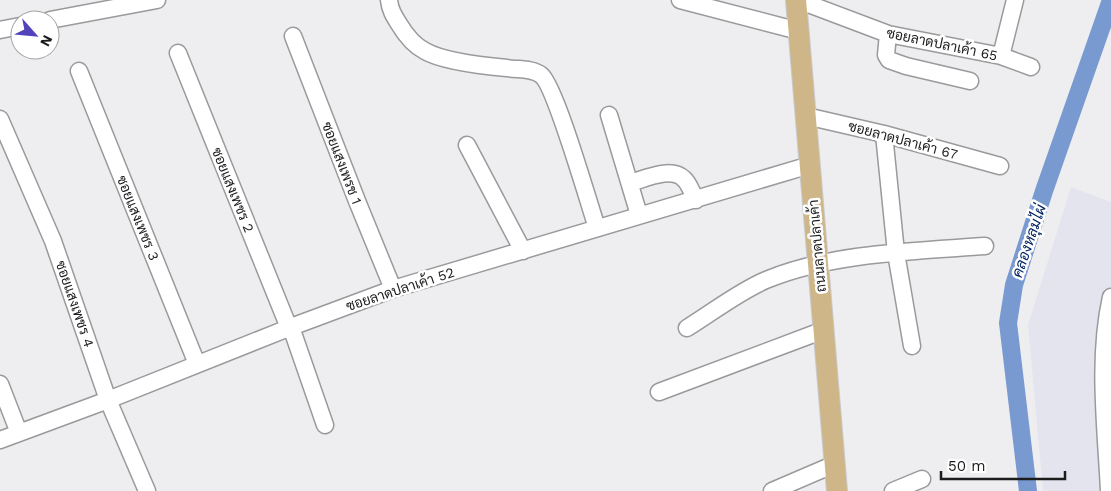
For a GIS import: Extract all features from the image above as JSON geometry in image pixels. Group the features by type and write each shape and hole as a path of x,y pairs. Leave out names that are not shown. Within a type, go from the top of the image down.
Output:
{"main road":[{"name":"ถนนลาดปลาเค้า","path":"797,0 837,491"}],"street":[{"path":"60,18 157,0"},
{"path":"389,0 390,10 402,30 424,51 437,57 533,71 541,75 548,84 562,120 597,228"},
{"path":"680,0 799,31"},
{"name":"ซอยลาดปลาเค้า 65","path":"797,0 888,34 1001,56 1031,67"},
{"path":"1001,56 1015,0"},
{"path":"888,34 886,55 889,60 906,66 970,81"},
{"name":"ซอยแสงเพรช 1","path":"293,36 393,289"},
{"name":"ซอยแสงเพชร 2","path":"178,53 290,327 326,424"},
{"name":"ซอยแสงเพชร 3","path":"79,71 197,364"},
{"path":"609,115 639,215"},
{"name":"ซอยลาดปลาเค้า 67","path":"806,116 884,134 1000,166"},
{"name":"ซอยแสงเพชร 4","path":"0,119 52,241 108,400 147,491"},
{"path":"884,134 896,253 912,346"},
{"path":"467,144 523,251"},
{"name":"ซอยลาดปลาเค้า 52","path":"0,440 393,289 810,165"},
{"path":"630,183 667,173 674,173 685,179 696,200"},
{"path":"687,328 743,292 767,280 818,264 896,253 985,246"},
{"path":"1109,491 1104,398 1105,322 1111,297"},
{"path":"659,392 824,330"},
{"path":"0,384 20,433"},
{"path":"772,491 835,464"},
{"path":"893,491 922,479"}],"shaded area":[{"path":"1071,187 1111,202 1111,491 1043,491 1028,325"}],"waterway":[{"name":"คลองหลุมไผ่","path":"1028,491 1008,323 1014,285 1044,191 1111,0"}]}
